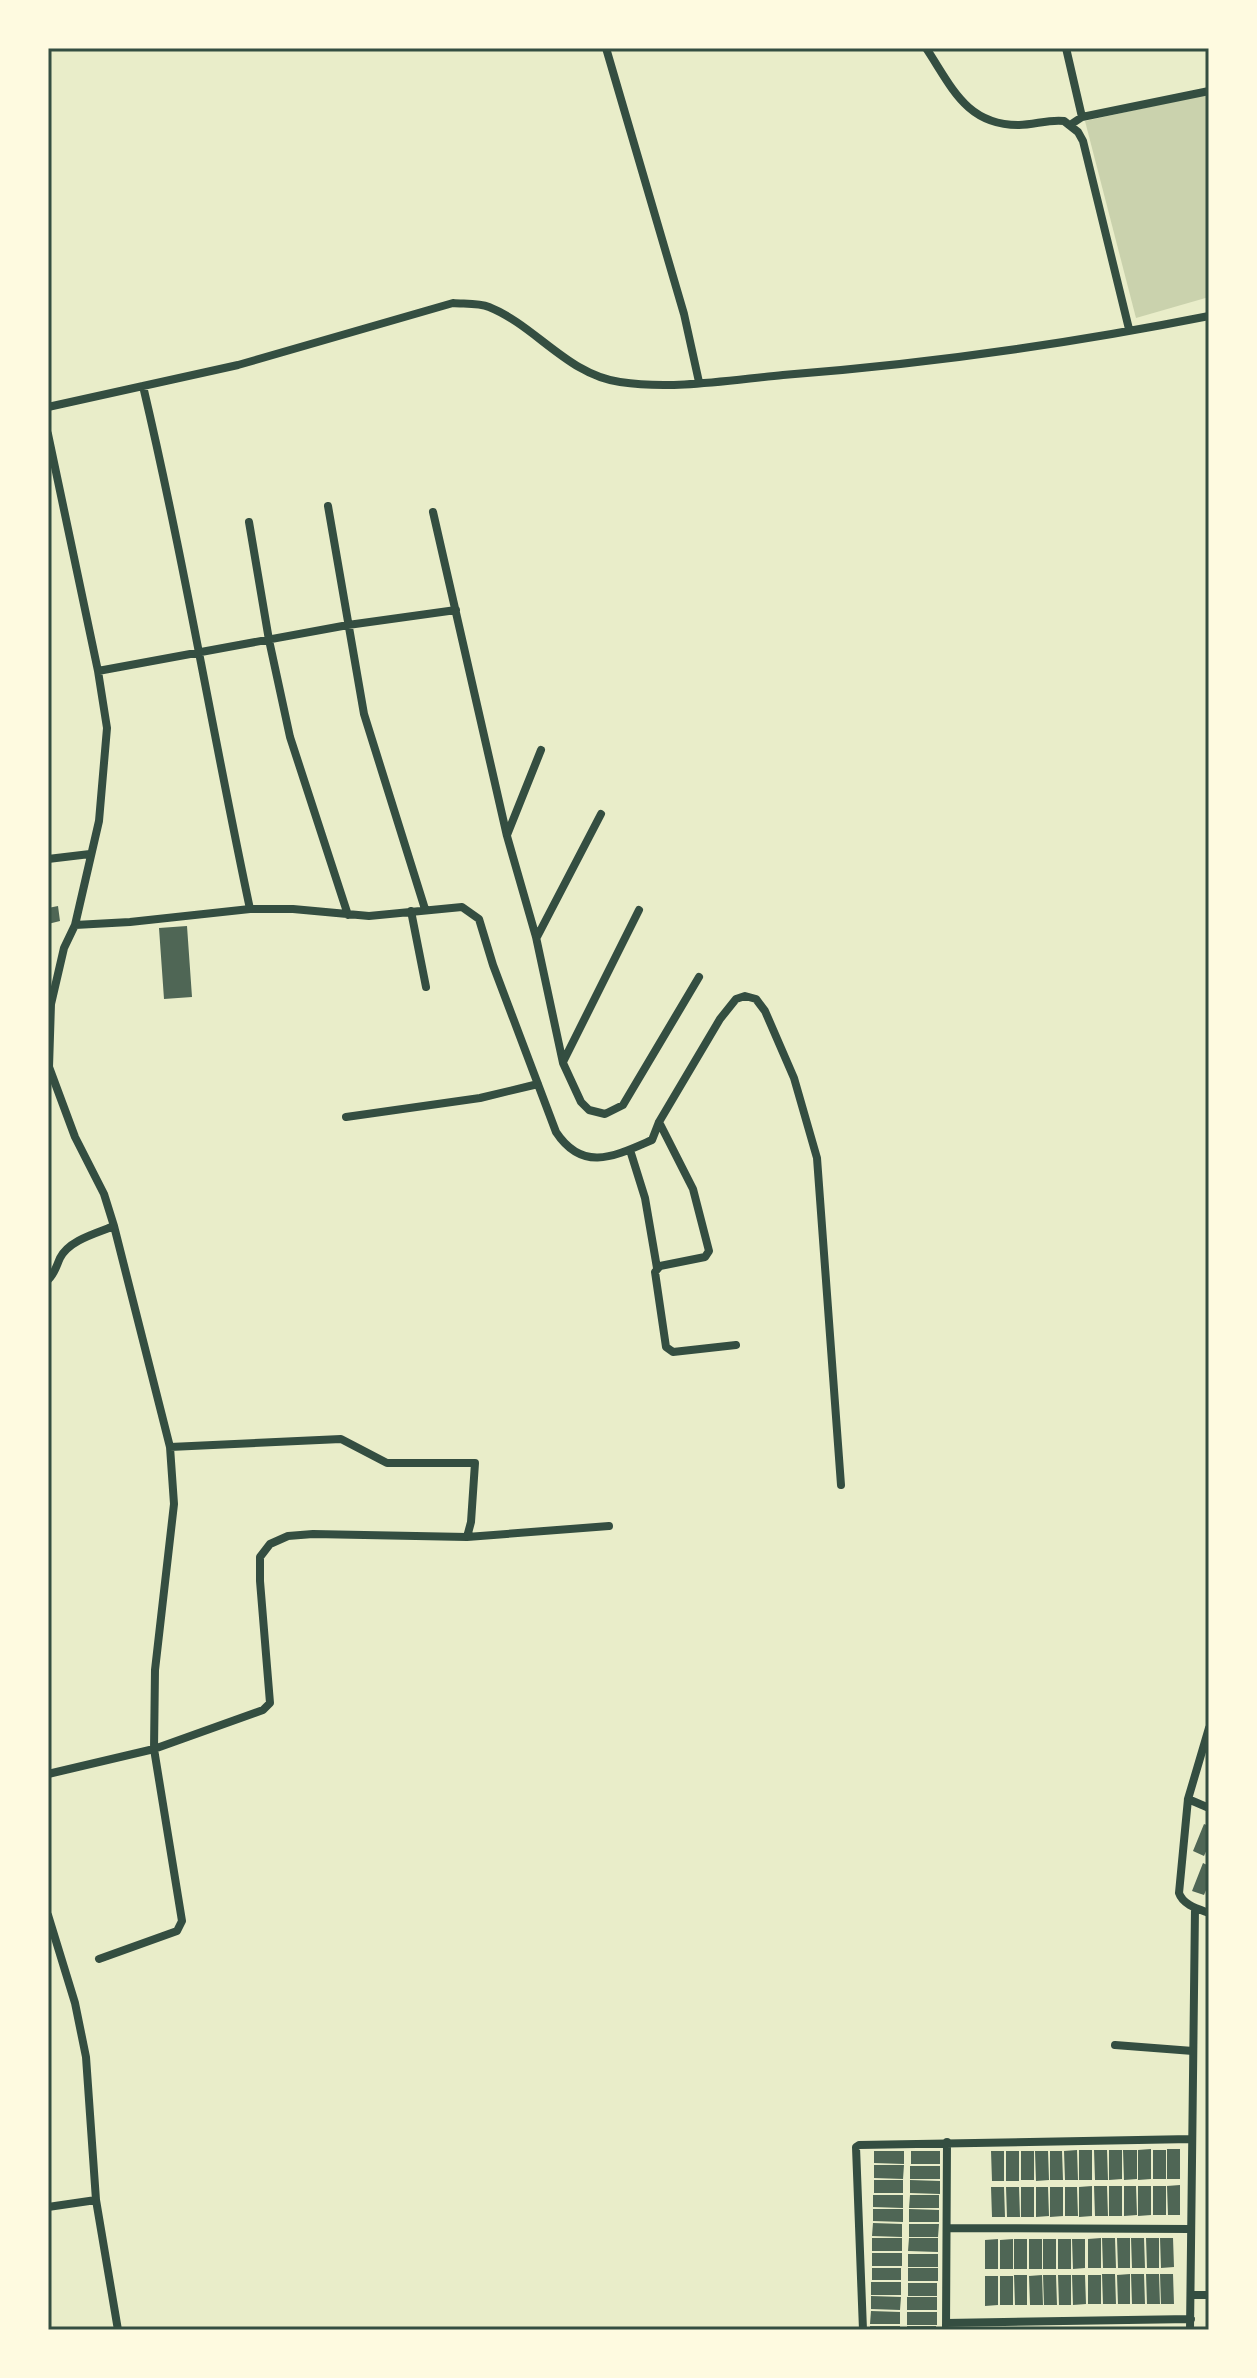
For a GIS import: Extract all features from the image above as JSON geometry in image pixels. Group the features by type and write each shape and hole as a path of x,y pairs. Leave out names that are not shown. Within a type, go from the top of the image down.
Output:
{"street":[{"path":"606,48 684,314 699,382"},
{"path":"926,48 959,99 977,117 993,123 1019,125 1055,120 1070,125 1083,141 1129,329"},
{"path":"1066,48 1082,117"},
{"path":"1070,125 1082,117 1209,91"},
{"path":"48,407 238,365 453,303 487,306 514,321 578,367 600,377 638,384 845,370 961,357 1209,316"},
{"path":"143,386 174,516 215,743 250,909"},
{"path":"48,434 107,728 99,821 75,925 64,948 51,1004 48,1068 75,1137 104,1194 114,1226 170,1447 174,1504 155,1670 154,1749 181,1925 177,1931 99,1959"},
{"path":"328,506 364,714 425,909"},
{"path":"433,512 507,836 536,937 563,1063 581,1102 589,1110 597,1114 623,1105 699,977"},
{"path":"249,522 269,640 290,737 348,915"},
{"path":"98,671 348,625 456,610"},
{"path":"507,836 541,750"},
{"path":"536,937 601,814"},
{"path":"48,859 90,854"},
{"path":"75,925 250,909 293,909 348,915 462,907 471,911 479,919 548,1114 567,1148 580,1156 594,1158 630,1150 652,1140 659,1122 720,1019 736,999 745,996 756,999 765,1011 794,1078 817,1158 841,1485"},
{"path":"563,1063 639,910"},
{"path":"411,911 426,987"},
{"path":"346,1117 480,1098 538,1084"},
{"path":"657,1268 705,1257 709,1251 693,1189 659,1122"},
{"path":"630,1150 645,1198 669,1351 736,1345"},
{"path":"48,1280 69,1247 114,1226"},
{"path":"170,1447 341,1439 387,1463 475,1463 467,1537"},
{"path":"48,1774 154,1749 263,1710 270,1703 260,1557 270,1544 288,1536 467,1537 609,1526"},
{"path":"1209,1728 1188,1799 1179,1893 1195,1908 1209,1913"},
{"path":"1188,1799 1209,1808"},
{"path":"1190,2330 1195,1908"},
{"path":"48,1915 75,2003 86,2057 96,2200 118,2330"},
{"path":"1115,2045 1193,2051"},
{"path":"863,2330 856,2147 862,2144 1192,2139"},
{"path":"947,2142 946,2327 1191,2319"},
{"path":"48,2207 96,2200"},
{"path":"947,2228 1191,2229"},
{"path":"1191,2295 1209,2295"}],"green space":[{"path":"1209,94 1209,297 1136,318 1085,121"}],"building":[{"path":"58,906 60,921 48,924 48,908"},
{"path":"187,926 192,997 164,999 159,928"},
{"path":"1204,1824 1209,1826 1209,1845 1204,1856 1193,1851"},
{"path":"1203,1863 1209,1866 1209,1883 1204,1895 1192,1891"},
{"path":"1151,2149 1151,2179 1138,2180 1138,2150"},
{"path":"1167,2149 1180,2149 1180,2179 1167,2179"},
{"path":"1077,2150 1078,2180 1065,2180 1064,2151"},
{"path":"1079,2150 1092,2150 1092,2180 1079,2180"},
{"path":"1094,2150 1107,2150 1108,2180 1095,2180"},
{"path":"1109,2150 1122,2150 1122,2179 1109,2180"},
{"path":"1123,2150 1137,2150 1137,2179 1124,2180"},
{"path":"1153,2150 1166,2150 1166,2179 1153,2179"},
{"path":"874,2151 904,2151 904,2164 874,2163"},
{"path":"911,2151 940,2151 940,2164 911,2164"},
{"path":"991,2151 1004,2151 1004,2181 992,2181"},
{"path":"1006,2151 1019,2151 1019,2181 1006,2181"},
{"path":"1021,2151 1034,2151 1034,2180 1021,2180"},
{"path":"1035,2151 1048,2151 1049,2180 1036,2181"},
{"path":"1050,2151 1062,2151 1063,2180 1050,2180"},
{"path":"874,2165 904,2165 903,2179 874,2178"},
{"path":"910,2166 940,2166 940,2179 910,2179"},
{"path":"874,2180 903,2180 903,2193 874,2193"},
{"path":"910,2180 940,2181 940,2194 910,2193"},
{"path":"1180,2185 1180,2215 1168,2215 1167,2186"},
{"path":"1092,2186 1092,2216 1079,2217 1079,2187"},
{"path":"1094,2186 1107,2186 1108,2216 1095,2216"},
{"path":"1109,2186 1122,2186 1122,2216 1109,2216"},
{"path":"1124,2186 1136,2186 1137,2215 1124,2216"},
{"path":"1138,2186 1151,2186 1151,2215 1138,2216"},
{"path":"1153,2186 1166,2186 1166,2215 1153,2215"},
{"path":"991,2187 1004,2187 1005,2217 992,2217"},
{"path":"1006,2187 1019,2187 1020,2217 1007,2217"},
{"path":"1021,2187 1034,2187 1034,2217 1021,2217"},
{"path":"1036,2187 1048,2187 1049,2216 1036,2217"},
{"path":"1050,2187 1063,2187 1063,2216 1050,2217"},
{"path":"1065,2187 1077,2187 1078,2216 1065,2216"},
{"path":"873,2195 903,2195 903,2208 873,2207"},
{"path":"910,2195 939,2195 939,2208 909,2208"},
{"path":"873,2209 903,2209 903,2222 873,2221"},
{"path":"909,2209 939,2210 939,2222 909,2222"},
{"path":"873,2223 902,2224 902,2237 872,2236"},
{"path":"909,2224 939,2224 938,2237 909,2237"},
{"path":"872,2238 902,2238 902,2251 872,2251"},
{"path":"909,2238 938,2238 938,2252 908,2251"},
{"path":"1101,2238 1101,2268 1088,2268 1088,2239"},
{"path":"1102,2238 1115,2238 1116,2268 1103,2268"},
{"path":"1117,2238 1130,2238 1130,2268 1118,2268"},
{"path":"1131,2238 1144,2238 1145,2268 1132,2268"},
{"path":"1146,2238 1159,2238 1159,2268 1147,2268"},
{"path":"1160,2238 1173,2238 1174,2267 1161,2268"},
{"path":"998,2239 998,2269 985,2269 985,2240"},
{"path":"1013,2239 1013,2269 1000,2269 1000,2240"},
{"path":"1014,2239 1027,2239 1027,2269 1014,2269"},
{"path":"1029,2239 1042,2239 1042,2269 1029,2269"},
{"path":"1043,2239 1056,2239 1056,2269 1043,2269"},
{"path":"1058,2239 1071,2239 1071,2269 1058,2269"},
{"path":"1072,2239 1085,2239 1085,2268 1073,2269"},
{"path":"872,2253 902,2253 902,2266 872,2266"},
{"path":"908,2254 938,2254 938,2267 908,2267"},
{"path":"872,2268 901,2268 901,2280 872,2280"},
{"path":"908,2268 938,2268 938,2281 908,2281"},
{"path":"1102,2274 1115,2274 1116,2304 1103,2304"},
{"path":"1130,2274 1130,2304 1118,2304 1117,2275"},
{"path":"1131,2274 1144,2274 1145,2304 1132,2304"},
{"path":"1146,2274 1159,2274 1160,2304 1147,2304"},
{"path":"1160,2274 1173,2274 1174,2304 1161,2304"},
{"path":"1014,2275 1027,2275 1027,2305 1015,2305"},
{"path":"1042,2275 1043,2305 1030,2305 1029,2276"},
{"path":"1043,2275 1056,2275 1057,2305 1044,2305"},
{"path":"1058,2275 1071,2275 1071,2305 1059,2305"},
{"path":"1072,2275 1085,2275 1086,2304 1073,2305"},
{"path":"1088,2275 1101,2275 1101,2304 1088,2304"},
{"path":"985,2276 998,2276 998,2305 985,2306"},
{"path":"1000,2276 1013,2276 1013,2305 1000,2305"},
{"path":"871,2282 901,2282 901,2295 871,2295"},
{"path":"908,2283 937,2283 937,2296 908,2296"},
{"path":"871,2296 901,2297 900,2310 871,2309"},
{"path":"907,2297 937,2297 937,2310 907,2310"},
{"path":"871,2311 900,2312 900,2324 870,2324"},
{"path":"907,2312 937,2312 937,2325 907,2325"},
{"path":"870,2326 900,2326 900,2330 870,2330"},
{"path":"907,2326 936,2326 936,2330 907,2330"}]}
